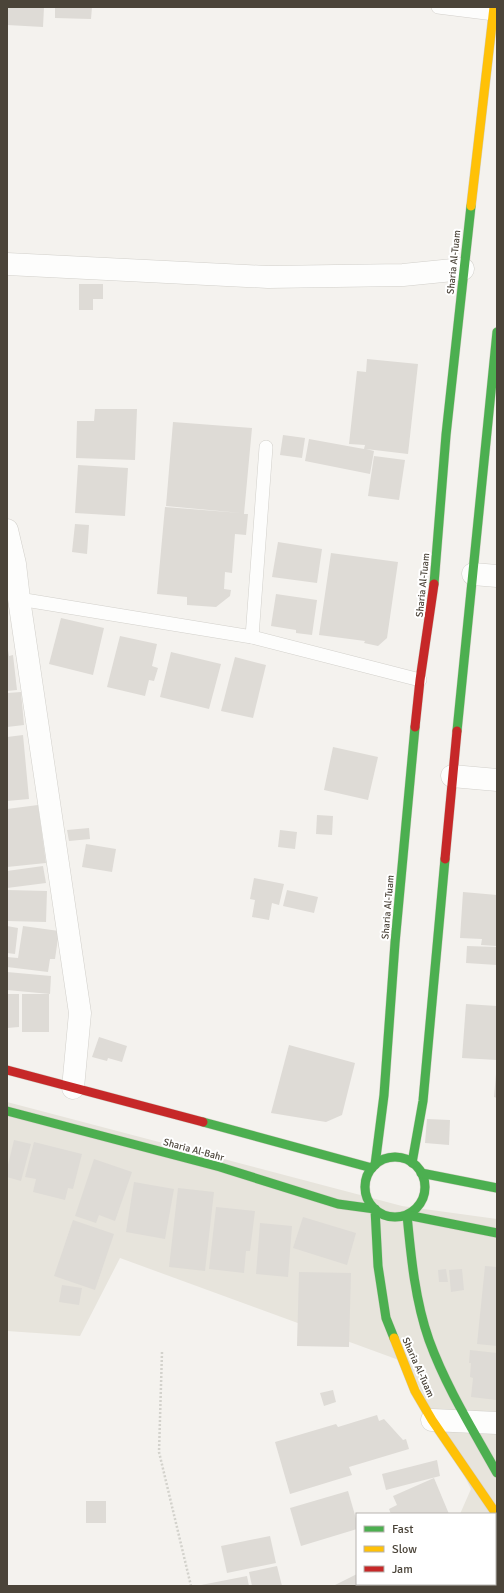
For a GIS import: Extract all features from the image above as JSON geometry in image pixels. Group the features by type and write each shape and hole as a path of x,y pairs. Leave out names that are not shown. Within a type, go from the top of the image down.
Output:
{"main road":[{"name":"Sharia Al-Tuam","path":"374,1167 384,1095 395,943 420,680 433,598 446,443 490,9"},
{"path":"412,1163 423,1101 452,776 497,332"},
{"path":"7,1070 374,1167"},
{"name":"Sharia Al-Bahr","path":"7,1111 220,1167 338,1204 374,1209"},
{"path":"407,1215 420,1204 425,1189 424,1181 421,1173 412,1163 397,1158 386,1159 374,1167 367,1176 365,1187 366,1196 371,1206 378,1212 388,1216 397,1217 407,1215 497,1233"},
{"path":"421,1173 497,1188"},
{"name":"Sharia Al-Tuam","path":"374,1209 378,1266 386,1318 415,1391 432,1420 496,1513"},
{"name":"Sharia Al-Tuam","path":"407,1215 412,1271 416,1295 429,1340 442,1374 497,1473"}],"street":[{"path":"7,264 268,277 403,275 463,269"},
{"path":"7,530 15,564 80,1013 73,1088"},
{"path":"473,574 497,576"},
{"path":"452,776 497,780"},
{"path":"432,1420 497,1423"}],"lane":[{"path":"438,7 490,9"},
{"path":"252,637 266,447"},
{"path":"19,599 252,637 420,680"}],"path":[{"path":"162,1352 159,1452 192,1586"}],"shaded area":[{"path":"7,1102 402,1206 497,1219 497,1510 496,1513 460,1513 471,1489 407,1363 120,1258 80,1336 7,1331"},
{"path":"496,1532 497,1586 429,1586 496,1585"}],"building":[{"path":"7,7 44,7 43,27 7,25"},
{"path":"55,7 92,7 91,19 55,18"},
{"path":"79,284 103,284 103,299 93,299 93,310 79,310"},
{"path":"367,359 418,364 408,454 366,449 374,451 370,474 305,461 309,439 364,449 365,445 349,444 357,371 366,372"},
{"path":"95,409 137,409 135,460 76,458 77,421 94,421"},
{"path":"173,422 252,428 244,514 248,514 246,535 235,534 232,573 225,572 224,589 231,590 230,596 216,607 187,605 187,597 157,594 165,507 241,513 166,506"},
{"path":"283,435 305,438 302,458 280,455"},
{"path":"374,456 405,460 399,500 368,496"},
{"path":"78,465 128,468 125,516 75,513"},
{"path":"75,524 89,525 87,554 72,552"},
{"path":"278,542 322,549 317,583 272,577"},
{"path":"331,553 398,562 387,638 378,646 364,643 365,641 319,635"},
{"path":"276,594 317,600 312,635 296,633 296,630 271,626"},
{"path":"61,618 104,628 93,675 49,664"},
{"path":"120,636 157,644 152,666 158,668 154,681 149,680 145,696 107,687"},
{"path":"7,644 9,656 13,655 17,690 7,691"},
{"path":"171,652 221,664 209,709 160,697"},
{"path":"235,657 266,665 253,718 221,711"},
{"path":"21,692 24,725 7,727 7,693"},
{"path":"23,735 29,799 7,801 7,737"},
{"path":"333,747 378,757 368,800 324,790"},
{"path":"38,805 46,863 7,867 7,809"},
{"path":"317,815 333,816 332,835 316,834"},
{"path":"89,828 90,839 69,841 67,830"},
{"path":"280,830 297,832 295,849 278,847"},
{"path":"86,844 116,849 112,872 82,867"},
{"path":"43,866 46,883 7,888 7,871"},
{"path":"254,878 284,884 279,905 272,903 269,920 252,917 255,900 250,899"},
{"path":"7,890 47,891 46,922 7,921"},
{"path":"287,890 318,897 314,913 283,906"},
{"path":"463,892 497,895 497,946 481,945 482,939 460,938"},
{"path":"7,926 18,928 15,954 7,953"},
{"path":"23,926 59,931 55,959 50,959 48,972 7,967 7,957 18,958"},
{"path":"467,946 497,947 497,965 466,963"},
{"path":"7,972 51,976 50,994 7,990"},
{"path":"7,994 19,994 19,1027 7,1028"},
{"path":"22,994 49,994 49,1032 22,1032"},
{"path":"466,1004 497,1006 497,1060 462,1058"},
{"path":"99,1037 127,1046 122,1062 108,1058 107,1061 92,1057"},
{"path":"289,1045 355,1063 342,1115 326,1122 271,1113"},
{"path":"497,1074 497,1098 494,1097"},
{"path":"427,1119 450,1120 449,1145 425,1143"},
{"path":"14,1140 31,1144 21,1181 7,1177 7,1169"},
{"path":"34,1142 82,1154 73,1189 68,1188 65,1200 33,1192 36,1179 25,1177"},
{"path":"94,1159 132,1172 115,1221 99,1215 96,1223 75,1216"},
{"path":"134,1182 174,1189 165,1239 126,1232"},
{"path":"178,1188 214,1192 205,1271 169,1267"},
{"path":"216,1207 255,1211 250,1251 246,1251 244,1273 209,1269"},
{"path":"303,1217 356,1233 347,1265 293,1248"},
{"path":"73,1220 114,1234 95,1290 54,1276"},
{"path":"260,1223 292,1226 288,1277 256,1274"},
{"path":"485,1266 497,1267 497,1346 477,1344"},
{"path":"446,1269 448,1282 439,1282 438,1270"},
{"path":"462,1269 464,1290 451,1292 449,1270"},
{"path":"299,1272 351,1273 349,1347 297,1346"},
{"path":"62,1285 82,1288 79,1305 59,1302"},
{"path":"470,1350 497,1353 497,1400 471,1397 473,1378 470,1377"},
{"path":"333,1390 336,1402 324,1406 320,1393"},
{"path":"377,1415 379,1421 384,1419 403,1440 406,1439 409,1449 349,1467 352,1475 290,1494 275,1442 336,1424 338,1427"},
{"path":"437,1460 440,1476 386,1490 382,1474"},
{"path":"434,1478 449,1513 391,1513 389,1509 397,1505 393,1496"},
{"path":"348,1491 356,1519 356,1529 301,1546 290,1508"},
{"path":"86,1501 106,1501 106,1523 86,1523"},
{"path":"270,1536 276,1563 227,1573 221,1546"},
{"path":"277,1566 282,1586 252,1586 249,1572"},
{"path":"356,1574 356,1585 385,1586 333,1586"},
{"path":"247,1576 249,1586 201,1586 201,1585"}],"traffic: fast":[{"path":"434,584 446,435 471,206"},
{"path":"457,731 497,332"},
{"path":"375,1165 384,1095 395,943 415,727"},
{"path":"412,1163 423,1101 445,859"},
{"path":"7,1111 220,1167 338,1204 375,1209 378,1266 386,1318 394,1338"},
{"path":"203,1122 372,1168"},
{"path":"395,1157 411,1162 416,1166 420,1171 425,1187 420,1203 416,1208 411,1212 395,1217 379,1212 374,1208 370,1203 365,1187 370,1171 374,1166 379,1162 395,1157"},
{"path":"421,1173 497,1188"},
{"path":"497,1233 407,1215 417,1294 429,1340 443,1375 497,1473"}],"traffic: slow":[{"path":"471,206 494,7"},
{"path":"394,1338 415,1391 432,1420 496,1513"}],"traffic: jam":[{"path":"415,727 420,680 434,584"},
{"path":"445,859 457,731"},
{"path":"7,1070 203,1122"}]}
